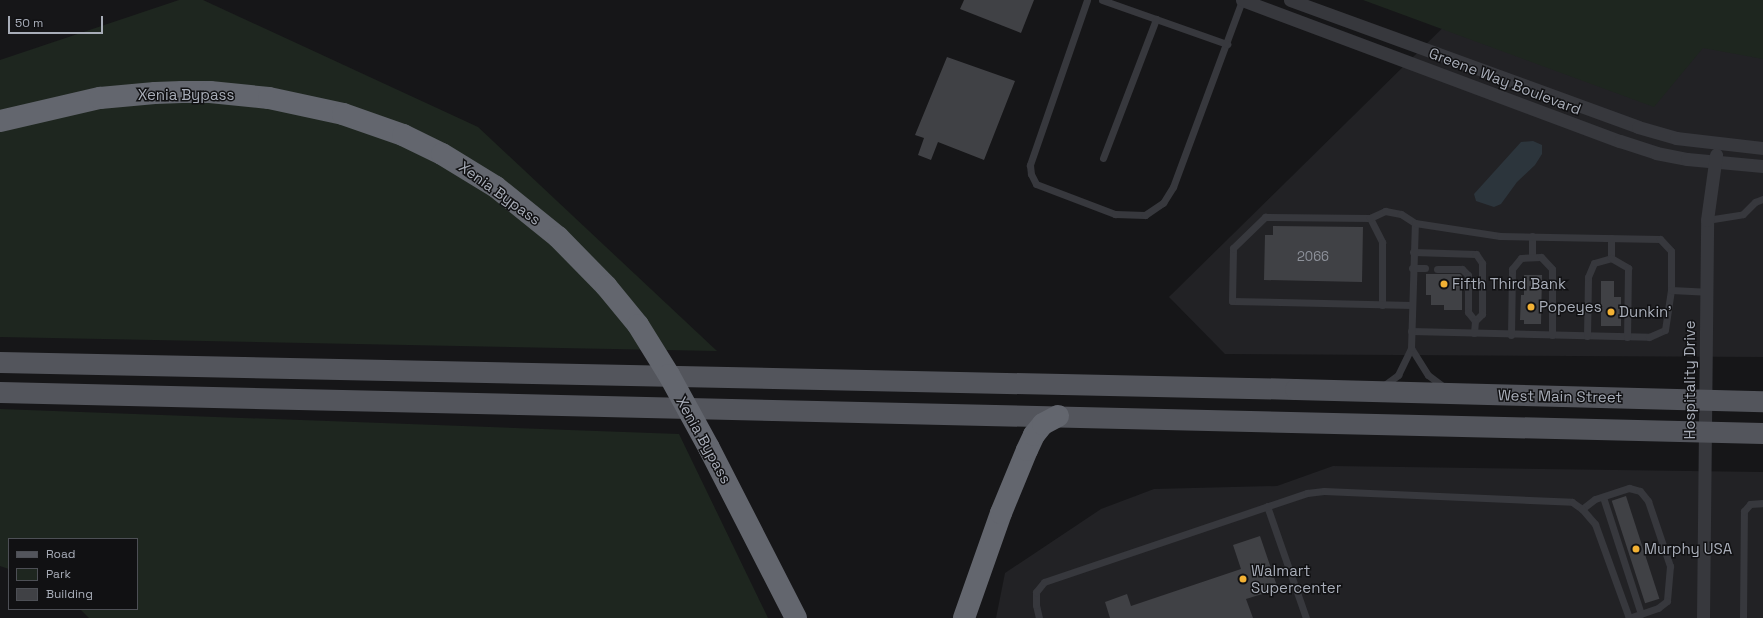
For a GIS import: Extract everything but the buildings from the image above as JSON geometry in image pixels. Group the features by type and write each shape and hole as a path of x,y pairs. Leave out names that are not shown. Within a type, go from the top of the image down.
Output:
{"highway":[{"name":"Xenia Bypass","path":"0,121 100,98 155,92 210,92 269,98 315,107 356,118 403,135 442,154 480,176 516,201 558,237 590,268 638,325 669,375 710,448 796,618"},
{"path":"964,618 1002,513 1027,450 1034,435 1043,424 1058,416"}],"main road":[{"name":"West Main Street","path":"0,362 1366,391 1763,402"},
{"path":"0,392 1763,433"}],"street":[{"name":"Greene Way Boulevard","path":"1242,0 1620,141 1656,153 1687,159 1763,166"},
{"name":"Greene Way Boulevard","path":"1290,0 1638,127 1676,138 1763,148"},
{"name":"Hospitality Drive","path":"1703,618 1707,400 1707,220 1714,162 1718,143"}],"lane":[{"path":"1088,0 1030,165 1031,174 1036,184 1116,214 1145,215 1163,203 1173,187 1242,0"},
{"path":"1102,0 1227,44"},
{"path":"1103,158 1156,19"},
{"path":"1707,220 1743,214 1755,202 1763,199"},
{"path":"1412,305 1232,301 1233,248 1265,217 1370,218 1385,211 1401,214 1415,223 1500,236 1660,239 1671,251 1671,290 1665,330 1649,337 1412,331"},
{"path":"1370,218 1382,242 1382,305"},
{"path":"1366,391 1398,375 1411,348 1412,268 1415,223"},
{"path":"1532,236 1532,257"},
{"path":"1611,238 1611,258"},
{"path":"1413,252 1476,254 1482,263 1482,314 1475,321 1474,333"},
{"path":"1511,334 1512,269 1521,258 1541,257 1552,269 1552,335"},
{"path":"1587,336 1588,277 1594,263 1611,258 1628,268 1627,337"},
{"path":"1412,268 1425,268"},
{"path":"1437,268 1462,269 1468,275 1468,312 1475,321"},
{"path":"1671,290 1706,292"},
{"path":"1411,348 1428,375 1453,394"},
{"path":"1038,618 1036,592 1044,582 1306,493 1324,491 1572,502 1582,509 1595,524 1629,618 1658,608 1667,601 1670,566 1648,501 1640,491 1629,488 1595,499 1582,509"},
{"path":"1603,497 1641,614"},
{"path":"1743,618 1744,511 1750,504 1763,503"},
{"path":"1267,506 1306,618"}],"shaded area":[{"path":"1471,0 1763,0 1763,357 1225,354 1169,297"},
{"path":"1533,141 1542,145 1542,154 1535,165 1517,182 1501,204 1494,207 1476,201 1474,194 1521,142"},
{"path":"1333,466 1763,472 1763,618 996,618 1005,573 1101,509 1154,489 1277,486"}],"green space":[{"path":"179,0 203,0 478,127 717,351 0,337 0,60"},
{"path":"1363,0 1763,0 1763,59 1703,48 1654,107"},
{"path":"0,409 679,434 768,618 89,618 81,610 138,610 138,538 8,538 8,569 0,566"}],"place":[{"name":"Fifth Third Bank","path":"1444,284"},
{"name":"Popeyes","path":"1531,307"},
{"name":"Dunkin'","path":"1611,312"},
{"name":"Murphy USA","path":"1636,549"},
{"name":"Walmart Supercenter","path":"1243,579"}]}
